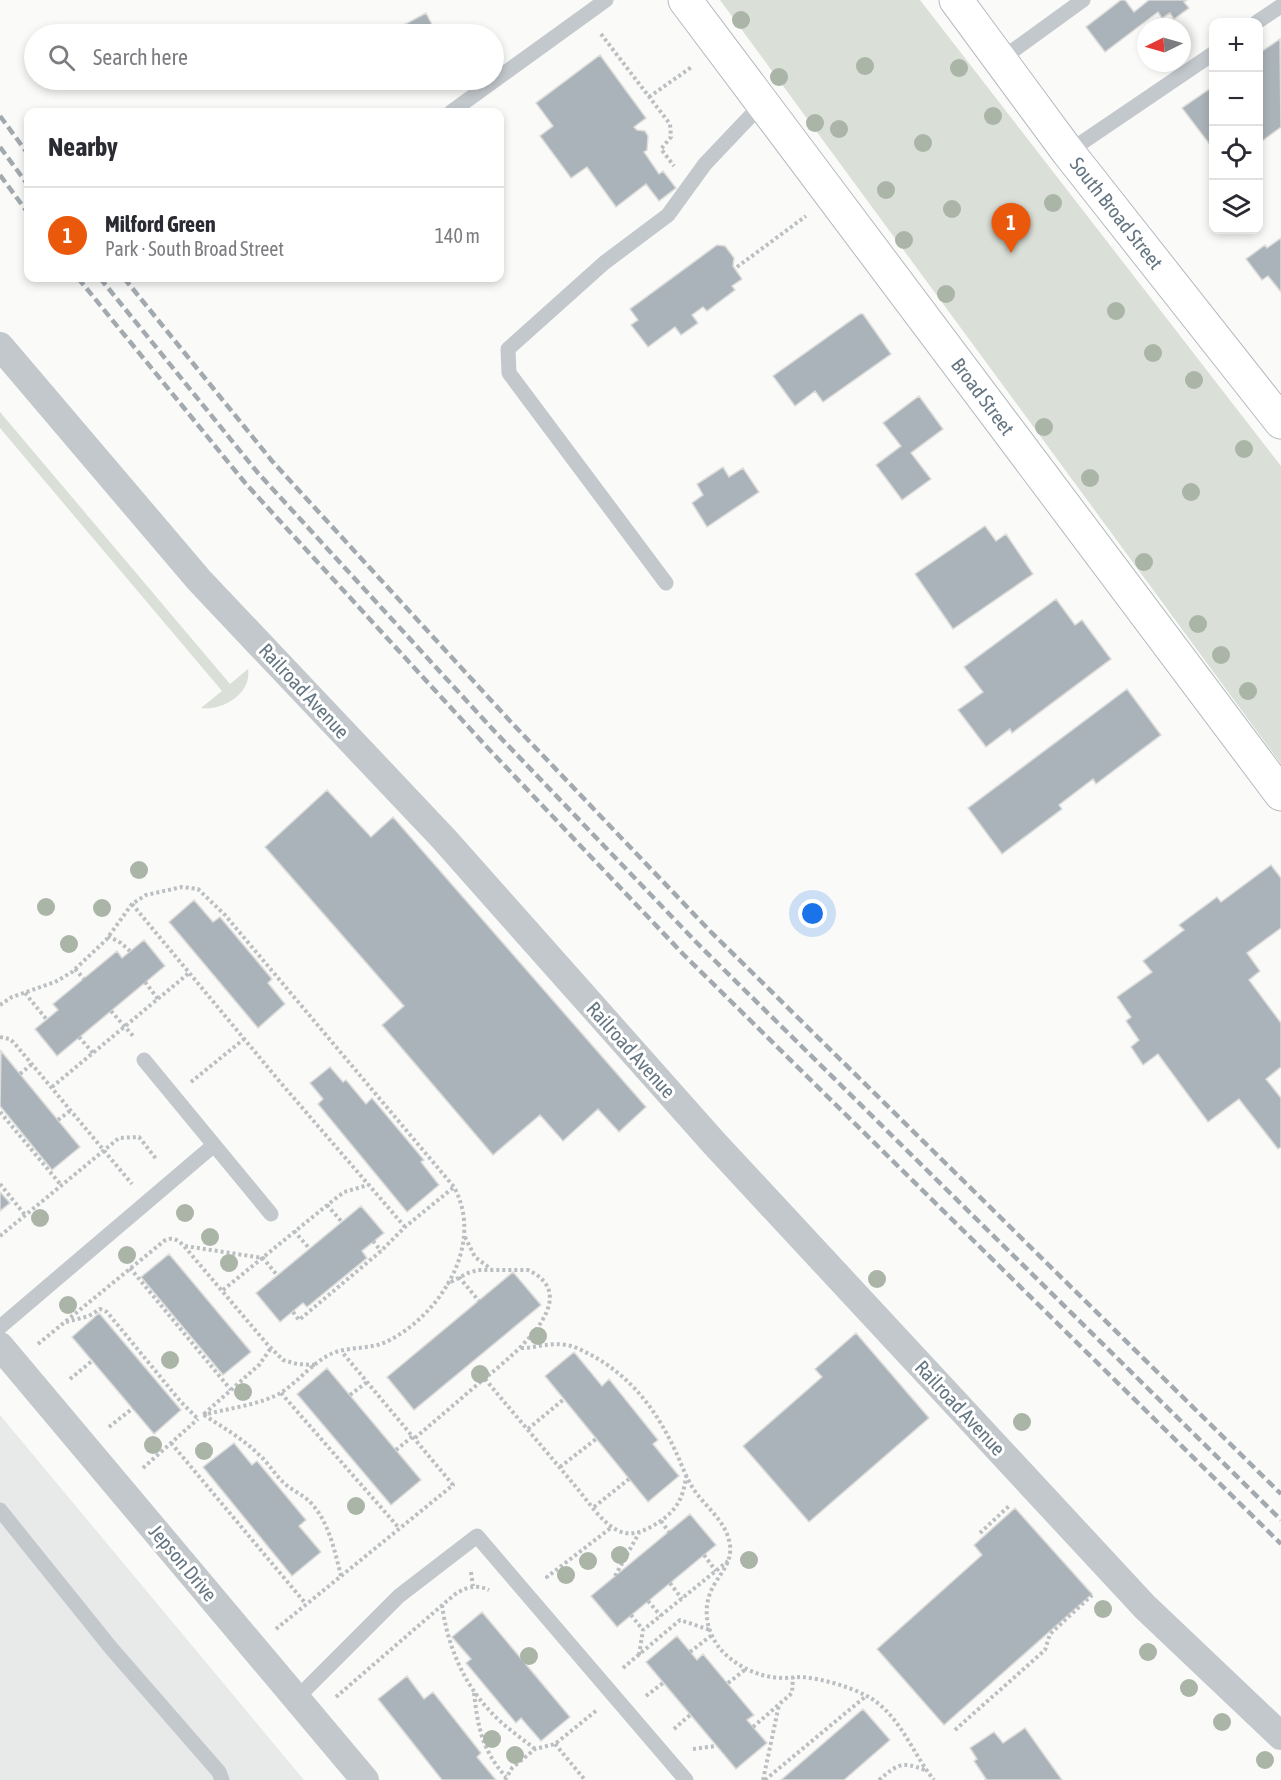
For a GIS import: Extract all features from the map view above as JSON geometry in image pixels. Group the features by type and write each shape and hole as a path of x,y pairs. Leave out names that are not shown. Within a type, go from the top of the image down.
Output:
{"main road":[{"name":"Broad Street","path":"685,0 1068,507 1281,794"},
{"name":"South Broad Street","path":"956,0 1068,152 1278,413"}],"street":[{"name":"Railroad Avenue","path":"0,346 199,580 444,839 714,1143 1153,1614 1281,1736"},
{"name":"Jepson Drive","path":"7,1354 364,1780"}],"lane":[{"path":"504,74 606,0"},
{"path":"1000,60 1083,0"},
{"path":"1263,18 1281,6"},
{"path":"1068,152 1209,55"},
{"path":"457,108 481,90"},
{"path":"666,583 509,373 508,349 604,263 668,214 705,164 762,104"},
{"path":"144,1060 271,1214"},
{"path":"0,1327 214,1145"},
{"path":"0,1510 111,1648 219,1772 222,1780"},
{"path":"305,1708 399,1596 477,1536 686,1780"}],"path":[{"path":"586,14 670,124 671,137 661,149 675,167"},
{"path":"649,97 702,60"},
{"path":"737,267 813,210"},
{"path":"0,1005 12,997 55,982 75,969 108,936 132,904 146,895 182,887 198,889 233,924 454,1187 462,1212 466,1242 475,1257 492,1270"},
{"path":"132,904 405,1227"},
{"path":"108,936 121,942 130,951"},
{"path":"75,969 84,979"},
{"path":"52,1087 189,973"},
{"path":"145,982 158,999"},
{"path":"25,993 47,1020"},
{"path":"111,1011 146,1052 144,1060"},
{"path":"0,1037 10,1039 147,1202"},
{"path":"79,1037 93,1053"},
{"path":"173,1096 244,1039"},
{"path":"20,1074 32,1064"},
{"path":"58,1120 70,1110"},
{"path":"0,1112 62,1185"},
{"path":"0,1236 119,1138 139,1137 157,1160"},
{"path":"0,1184 25,1215"},
{"path":"223,1290 344,1192 368,1185"},
{"path":"292,1312 299,1320 454,1187"},
{"path":"327,1205 342,1222"},
{"path":"203,1415 270,1398 281,1393 332,1354 376,1346 390,1340 414,1323 441,1297 457,1265 464,1231"},
{"path":"7,1354 64,1323 167,1239 179,1240 184,1245 283,1360 297,1364 317,1365"},
{"path":"373,1241 381,1251"},
{"path":"184,1245 263,1258 277,1275"},
{"path":"130,1268 231,1390"},
{"path":"396,1450 414,1438 521,1348 543,1319 549,1306 548,1288 536,1273 528,1270 478,1270 447,1284"},
{"path":"459,1277 479,1301"},
{"path":"64,1323 89,1316 100,1309 106,1312 181,1402 198,1419"},
{"path":"521,1348 565,1345 578,1348 615,1370 632,1384 651,1408 675,1448 691,1485 726,1529 730,1545 730,1559 713,1586 706,1611 711,1633 722,1651 746,1669 768,1676 817,1679 867,1696 886,1711 903,1732 934,1780"},
{"path":"142,1468 259,1365 271,1348"},
{"path":"276,1630 453,1485 342,1352"},
{"path":"70,1380 92,1361"},
{"path":"485,1378 612,1527 625,1533 639,1532 661,1521 678,1506 687,1476"},
{"path":"350,1395 367,1382"},
{"path":"281,1393 399,1528"},
{"path":"528,1429 564,1399"},
{"path":"110,1427 133,1408"},
{"path":"203,1415 256,1451 283,1483 313,1504 329,1535 341,1576"},
{"path":"560,1467 596,1439"},
{"path":"171,1443 306,1604"},
{"path":"594,1507 629,1479"},
{"path":"661,1521 669,1532"},
{"path":"547,1577 612,1527"},
{"path":"978,1530 984,1536"},
{"path":"615,1576 639,1532"},
{"path":"704,1555 716,1570"},
{"path":"639,1655 643,1630 730,1559"},
{"path":"955,1730 1045,1650 1050,1634 1116,1575"},
{"path":"670,1583 682,1599"},
{"path":"305,1708 464,1588 484,1587 492,1591"},
{"path":"648,1601 661,1616"},
{"path":"442,1605 448,1640 474,1691 489,1710 535,1749"},
{"path":"631,1615 643,1630"},
{"path":"622,1668 680,1620 711,1633"},
{"path":"690,1652 711,1633"},
{"path":"728,1683 746,1669"},
{"path":"753,1727 792,1693 793,1677"},
{"path":"646,1696 663,1683"},
{"path":"474,1691 480,1735 492,1762 506,1778 512,1768 535,1749 555,1744 613,1696"},
{"path":"764,1780 867,1696"},
{"path":"764,1780 779,1705"},
{"path":"595,1712 602,1720"},
{"path":"673,1729 690,1715"},
{"path":"555,1744 585,1780"},
{"path":"689,1749 716,1746"},
{"path":"879,1780 897,1765 909,1763 926,1770"}],"shaded area":[{"path":"720,0 920,0 1281,466 1281,764"},
{"path":"0,412 230,684 248,669 245,686 234,699 218,707 201,708 222,691 0,428"},
{"path":"0,1415 304,1780 0,1780"}],"building":[{"path":"1121,0 1125,0 1134,12 1149,0 1187,0 1184,2 1189,8 1175,18 1170,13 1162,18 1158,12 1150,18 1137,18 1137,28 1105,52 1086,27"},
{"path":"426,13 432,24 405,24"},
{"path":"1280,39 1281,127 1263,140 1263,72 1263,51"},
{"path":"600,55 646,118 634,127 645,131 648,136 647,150 644,152 659,174 663,171 676,188 659,201 646,184 616,207 587,167 571,178 540,136 553,126 536,103"},
{"path":"1209,89 1209,143 1182,108"},
{"path":"1281,238 1281,292 1268,276 1262,280 1246,259 1265,245 1267,248"},
{"path":"717,245 725,246 734,258 733,266 742,279 732,286 735,290 707,311 703,307 692,315 698,323 681,335 675,327 648,347 631,325 638,320 630,309"},
{"path":"863,314 891,354 823,402 815,391 795,406 773,376"},
{"path":"919,396 943,429 911,453 931,479 902,500 876,465 901,446 883,423"},
{"path":"723,467 729,477 743,468 759,492 707,527 692,503 703,495 697,484"},
{"path":"985,526 996,541 1006,534 1033,574 953,629 915,574"},
{"path":"1056,599 1075,625 1082,620 1111,659 1012,733 1010,729 986,747 958,710 983,692 964,667"},
{"path":"1127,689 1161,735 1096,784 1093,779 1059,805 1062,809 1002,854 968,808"},
{"path":"327,790 371,837 393,817 646,1107 619,1132 598,1109 563,1141 540,1115 493,1155 382,1025 404,1006 265,847"},
{"path":"1271,865 1281,878 1281,928 1247,953 1260,971 1249,980 1281,1023 1281,1067 1266,1079 1281,1098 1281,1147 1278,1149 1239,1099 1208,1122 1158,1054 1143,1065 1131,1047 1139,1040 1126,1021 1131,1017 1117,997 1152,972 1143,961 1184,930 1179,925 1217,897 1221,902"},
{"path":"194,900 213,922 220,917 272,979 268,983 285,1004 258,1028 169,922"},
{"path":"144,940 165,966 57,1056 35,1029 58,1010 53,1004 117,951 122,958"},
{"path":"1,1051 80,1147 52,1170 0,1106"},
{"path":"330,1067 343,1082 346,1080 366,1104 372,1098 424,1160 421,1162 439,1185 407,1212 318,1104 323,1099 310,1083"},
{"path":"0,1192 10,1203 0,1211"},
{"path":"361,1206 384,1233 362,1251 367,1258 307,1307 303,1303 280,1322 256,1293"},
{"path":"169,1254 251,1352 223,1375 141,1277"},
{"path":"513,1272 541,1305 414,1410 387,1377"},
{"path":"99,1313 181,1410 154,1434 72,1337"},
{"path":"856,1333 929,1418 809,1522 743,1446 822,1377 815,1369"},
{"path":"574,1352 602,1386 609,1379 658,1440 653,1444 679,1476 648,1502 545,1376"},
{"path":"327,1368 421,1480 391,1505 297,1394"},
{"path":"234,1443 252,1465 257,1461 306,1520 299,1526 321,1552 292,1576 203,1467"},
{"path":"1015,1508 1092,1594 944,1725 877,1649 982,1555 974,1545"},
{"path":"690,1514 716,1545 617,1627 591,1596"},
{"path":"482,1612 570,1717 541,1741 521,1718 516,1723 466,1663 471,1659 452,1637"},
{"path":"677,1636 697,1660 703,1654 754,1715 747,1720 767,1743 736,1769 646,1662"},
{"path":"407,1676 424,1699 433,1692 481,1753 477,1757 496,1780 442,1780 378,1699"},
{"path":"863,1709 890,1740 844,1780 781,1780"},
{"path":"1025,1728 1062,1780 985,1780 974,1761 977,1759 970,1748 994,1732 1003,1743"}],"railway":[{"path":"0,116 24,149"},
{"path":"0,147 24,180"},
{"path":"0,175 24,208"},
{"path":"81,282 246,484 485,745 684,955 1281,1544"},
{"path":"103,282 258,473 497,734 697,943 1281,1520"},
{"path":"127,282 272,461 510,721 710,931 1281,1494"}],"place":[{"name":"Milford Green","path":"1011,253"}]}
